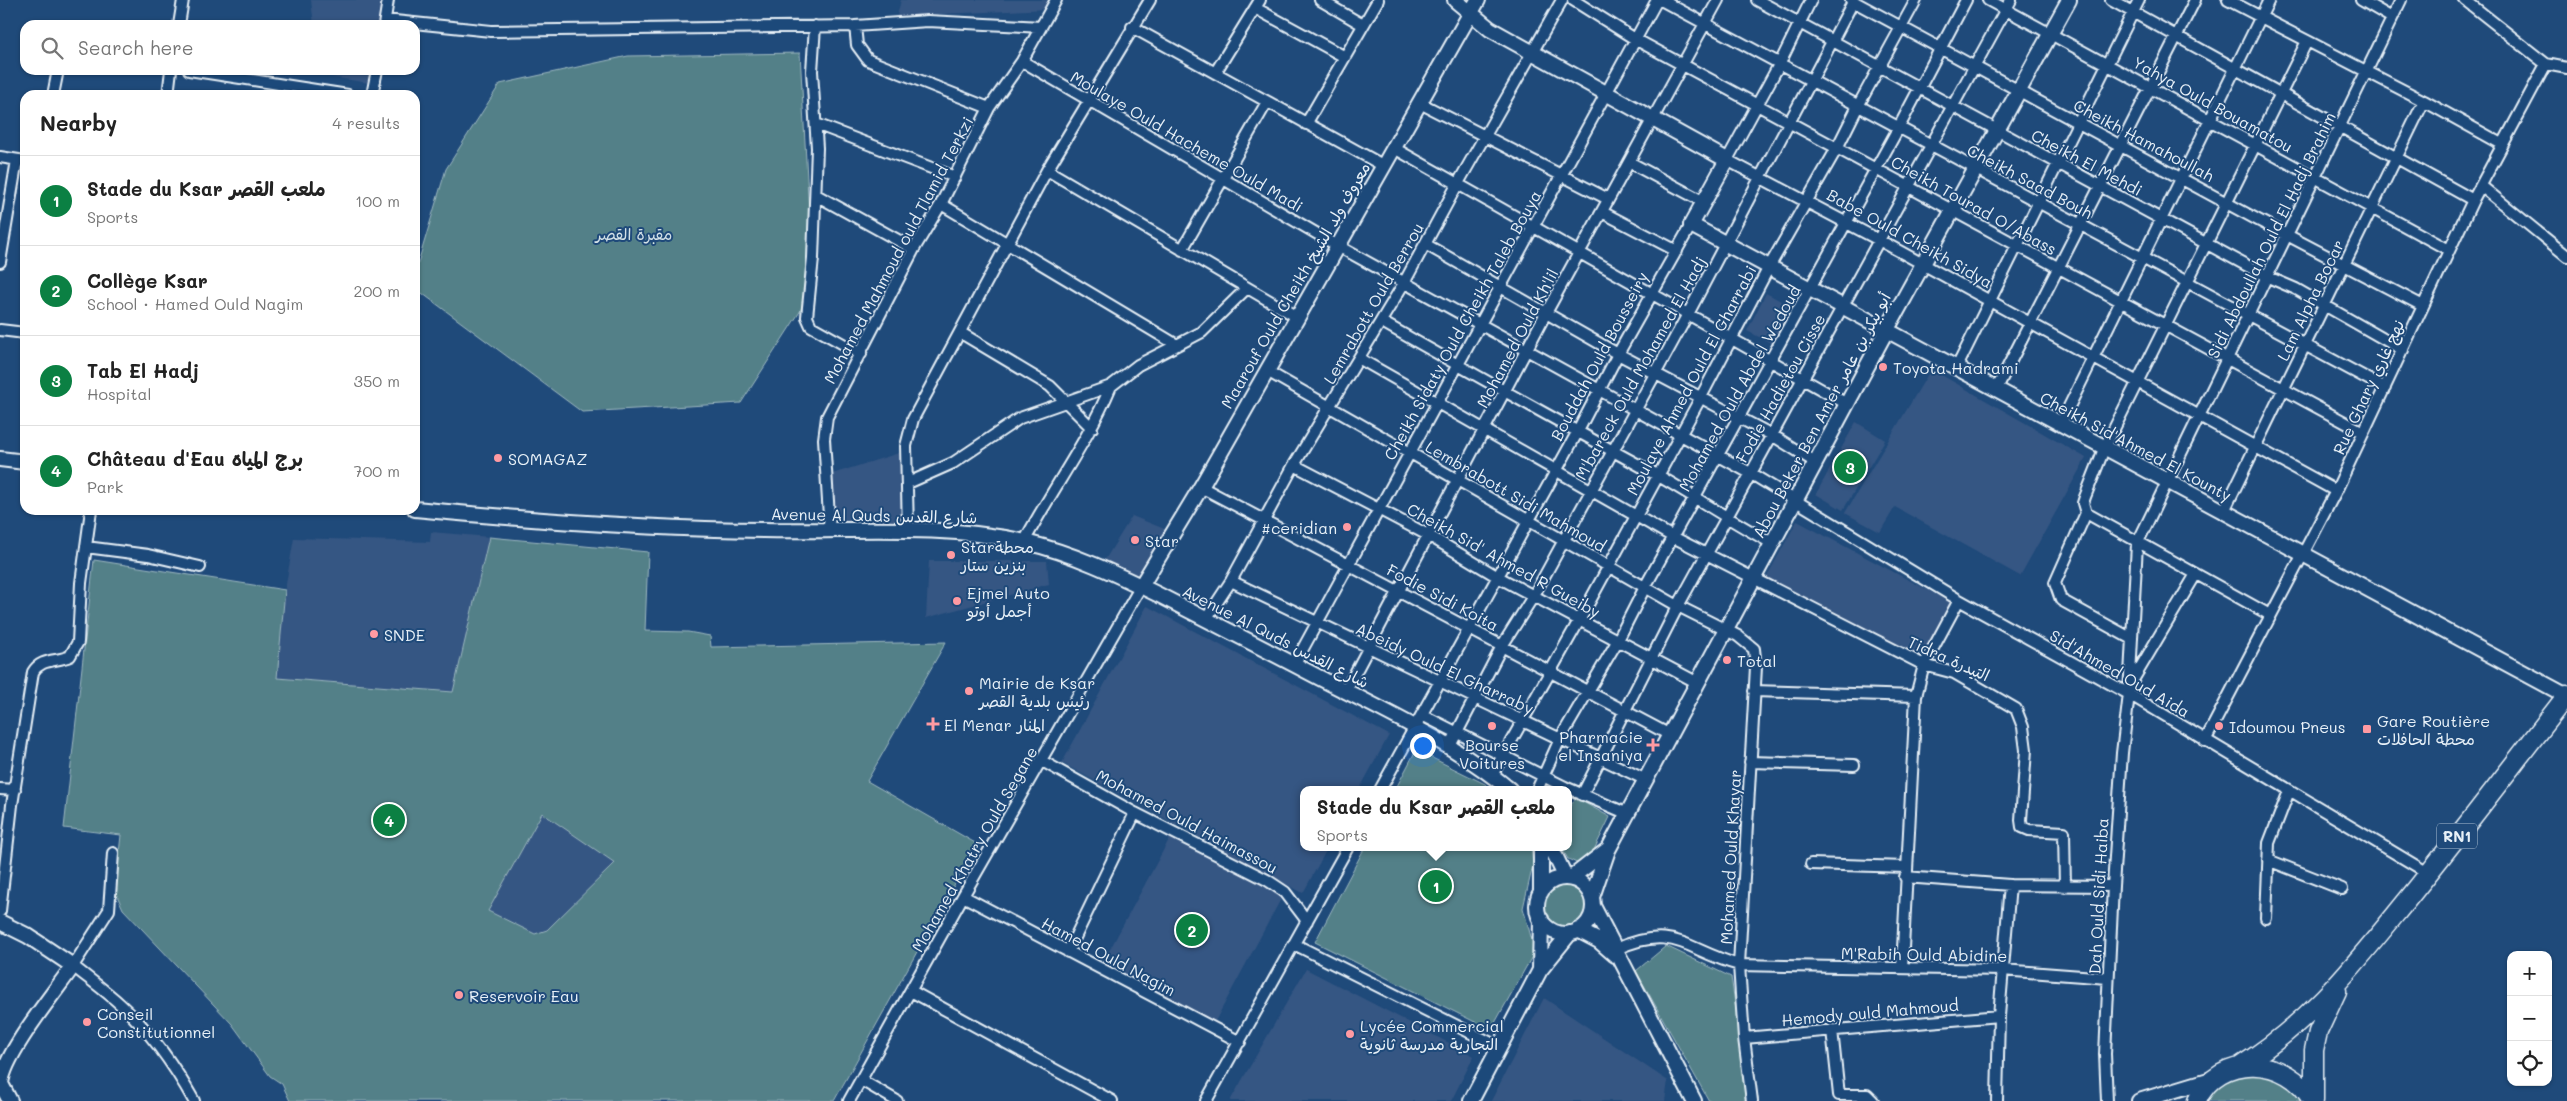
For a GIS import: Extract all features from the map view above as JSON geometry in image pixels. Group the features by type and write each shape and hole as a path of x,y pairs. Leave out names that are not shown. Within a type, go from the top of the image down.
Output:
{"highway":[{"name":"RN1","path":"2239,1067 2292,1030 2346,975 2567,696"},
{"name":"RN1","path":"2313,1101 2314,1050 2318,1032 2346,975"},
{"path":"2197,1101 2206,1087 2216,1077 2239,1067 2252,1065 2278,1069 2300,1084 2313,1101"}],"street":[{"path":"180,20 183,0"},
{"path":"385,20 388,0"},
{"name":"Mohamed Mahmoud ould Tlamid Terkzi","path":"830,532 824,426 827,417 914,249 941,204 989,108 1022,61 1056,0"},
{"path":"908,531 906,446 908,430 1047,170 1150,0"},
{"path":"1320,0 1363,25"},
{"path":"1306,124 1378,0"},
{"name":"Babe Ould Cheikh Sidya","path":"1455,0 1475,6 1490,29 1606,94 1879,240 1923,266 2336,491"},
{"name":"Lemrabott Ould Berrou","path":"1206,619 1231,581 1294,465 1382,322 1562,0"},
{"name":"Cheikh Tourad O/Abass","path":"1573,0 1635,39 2363,432"},
{"name":"Cheikh Sidaty Ould Cheikh Taleb Bouya","path":"1294,665 1377,508 1657,0"},
{"name":"Cheikh Saad Bouh","path":"1662,0 2385,388"},
{"name":"Mohamed Ould Kh'lil","path":"1346,692 1368,647 1485,431 1546,313 1718,0"},
{"name":"Cheikh El Mehdi","path":"1757,0 2268,277 2296,289 2324,307 2403,350"},
{"name":"Bouddah Ould Bousseiry","path":"1382,786 1577,433 1618,354 1691,226 1780,63 1810,0"},
{"name":"Moulaye Ahmed Ould El Gharrabi","path":"1492,775 1552,671 1701,398 1769,267 1837,148 1916,0"},
{"name":"Mohamed Ould Abdel Wedoud","path":"1539,786 1560,739 1618,640 1876,170 1918,87 1966,0"},
{"name":"Yahya Ould Bouamatou","path":"1988,0 2009,4 2050,33 2449,250"},
{"name":"Abou Beker Ben Amer أبو بيكر بن عامر","path":"1592,901 1608,850 1886,331 2069,0"},
{"path":"2111,0 2236,68 2340,129 2473,200"},
{"path":"1956,369 2138,0"},
{"path":"1996,390 2195,0"},
{"path":"2228,0 2424,101 2502,144"},
{"path":"2060,425 2269,0"},
{"path":"2361,0 2392,18"},
{"name":"Sidi Abdoullah Ould El Hadj Brahim","path":"2137,544 2402,0"},
{"path":"2465,0 2546,64 2567,68"},
{"name":"Cheikh Hamahoullah","path":"1853,1 2423,306"},
{"name":"M'bareck Ould Mohamed El Hadj","path":"1449,748 1502,646 1534,595 1688,314 1853,1"},
{"path":"1215,74 1258,4 1344,57"},
{"name":"Fodie Hadietou Cisse","path":"1582,795 1626,712 1678,606 2009,4"},
{"name":"Maarouf Ould Cheikh معروف ولد الشيخ","path":"1141,586 1201,486 1475,6"},
{"path":"420,26 491,31 855,26 928,21 1041,27"},
{"path":"815,26 812,71 816,124 816,196 813,258 807,317 811,326 861,354"},
{"path":"855,26 857,45 868,60 989,108"},
{"path":"1132,27 1384,166"},
{"path":"2132,638 2061,600 2055,583 2086,513 2083,503 2104,449 2307,41"},
{"name":"Moulaye Ould Hacheme Ould Madi","path":"1022,61 1222,180 1598,391"},
{"name":"Rue Ghary نهج غاري","path":"2205,741 2336,491 2473,200 2546,64"},
{"path":"54,90 57,75"},
{"path":"169,90 170,75"},
{"path":"221,75 316,90"},
{"path":"373,90 376,75"},
{"name":"Lam Alpha Bocar","path":"2223,513 2424,101"},
{"path":"1182,250 1266,102"},
{"path":"1420,103 1608,199"},
{"path":"816,124 955,177"},
{"path":"1394,148 1848,404"},
{"path":"0,157 20,160"},
{"path":"1629,162 1704,202"},
{"path":"0,262 20,165"},
{"path":"1047,170 1297,317"},
{"path":"2481,186 2567,256"},
{"path":"816,196 914,249"},
{"path":"941,204 1177,345"},
{"path":"1602,212 1677,251"},
{"name":"Cheikh Sid'Ahmed El Kounty","path":"1691,226 2301,556 2567,696"},
{"path":"1425,244 1618,354 1772,435 1816,462"},
{"path":"908,483 953,463 1027,414 1068,402 1111,386 1138,365 1202,332 1247,288"},
{"path":"1382,322 1612,453 1658,476 1727,519 1772,543"},
{"path":"0,330 20,332"},
{"path":"961,333 1050,386 1092,428"},
{"name":"Tidra التيدرة","path":"1360,360 1636,514 1673,537 1924,665 1954,673 2016,709 2023,727 2026,750 2020,820 2022,827 2029,830 2064,832 2065,887"},
{"name":"Lembrabott Sidi Mahmoud","path":"1267,371 1725,632"},
{"path":"1024,542 1059,478 1092,428 1111,386"},
{"name":"Sid'Ahmed Oud Aida","path":"1598,391 1750,473 1959,600 2129,690 2205,741 2428,873"},
{"path":"0,458 20,461"},
{"name":"Cheikh Sid' Ahmed R Gueiby","path":"1294,465 1428,535 1498,577 1698,683"},
{"name":"Fodie Sidi Koita","path":"1201,486 1670,735"},
{"name":"Avenue Al Quds شارع القدس","path":"420,509 557,523 657,529 830,532 908,531 966,534 1024,542 1085,560 1141,586 1414,728 1492,775 1505,786"},
{"path":"2086,513 2137,544 2270,615"},
{"path":"0,911 15,790 33,672 37,665 43,662 70,656 78,642 81,583 90,515"},
{"name":"Dah Ould Sidi Haiba","path":"2107,1101 2105,1054 2112,886 2122,753 2129,690 2137,544"},
{"path":"86,546 148,555 200,567"},
{"path":"2129,690 2196,574"},
{"name":"Abeidy Ould El Gharraby","path":"1231,581 1646,780"},
{"name":"Mohamed Khatry Ould Segane","path":"849,1101 963,896 1141,586"},
{"path":"1902,968 1916,696 1924,665 1959,600"},
{"name":"Mohamed Ould Khayar","path":"1725,632 1738,636 1754,649 1756,667 1739,965 1744,1038 1752,1101"},
{"path":"1754,691 1916,696"},
{"path":"1422,715 1564,786"},
{"name":"Mohamed Ould Haimassou","path":"1042,761 1135,813 1279,887 1289,896 1307,921"},
{"path":"1750,762 1854,765"},
{"path":"0,789 15,790"},
{"path":"1572,790 1628,814"},
{"path":"2266,918 2269,844 2289,791"},
{"path":"1068,952 1135,813"},
{"name":"Abou Beker Ben Amer أبو بيكر بن عامر","path":"1568,878 1608,850"},
{"path":"1206,1101 1346,851"},
{"path":"1540,970 1541,920 1537,906 1541,892 1541,851"},
{"path":"1553,851 1568,878"},
{"path":"10,1101 1,1084 4,1063 73,966 109,910 113,853"},
{"path":"2268,860 2342,890"},
{"path":"1811,864 1906,872 2010,885 2112,886"},
{"path":"1541,892 1551,882 1568,878 1584,885 1694,1101"},
{"path":"1997,1101 1998,1016 2010,885"},
{"name":"Hamed Ould Nagim","path":"963,896 1240,1042"},
{"path":"1471,1101 1540,970 1574,931 1589,920 1592,901"},
{"path":"1541,920 1553,931 1574,931 1599,941 1623,962"},
{"path":"0,922 28,936 73,966 122,1006 151,1038 184,1083 194,1101"},
{"name":"M'Rabih Ould Abidine","path":"1616,949 1643,939 1671,938 1717,959 1739,965 2002,970 2108,978"},
{"path":"1294,944 1499,1047"},
{"path":"911,991 1112,1101"},
{"name":"Hemody ould Mahmoud","path":"1744,1038 1998,1016"},
{"path":"1832,1030 1840,1095 1867,1095 1873,1101"},
{"path":"2139,1101 2216,1077"},
{"path":"861,1080 897,1101"}],"shaded area":[{"path":"311,0 384,0 380,20 313,20"},
{"path":"901,0 1052,0 1049,9 897,16"},
{"path":"319,75 370,75 369,83"},
{"path":"1766,293 1792,307 1773,344 1747,331"},
{"path":"1931,369 2086,458 2020,576 1895,507 1880,532 1845,513"},
{"path":"1856,422 1885,440 1843,510 1816,494"},
{"path":"899,453 903,525 833,527 829,475"},
{"path":"1132,516 1172,532 1141,582 1103,563"},
{"path":"1797,521 1954,604 1923,663 1765,580"},
{"name":"SNDE","path":"431,532 489,537 453,692 277,678 285,590 294,538 430,542"},
{"name":"Ejmel Auto أجمل أوتو","path":"929,561 1047,561 1049,584 926,618"},
{"path":"1147,606 1389,735 1361,786 1300,786 1300,851 1326,851 1303,893 1062,763"},
{"path":"542,812 615,863 547,930 535,934 488,911"},
{"path":"1171,836 1283,895 1213,1025 1101,966"},
{"name":"Lycée Commercial التجارية مدرسة ثانوية","path":"1306,969 1474,1056 1451,1101 1230,1101"},
{"path":"1544,998 1668,1081 1665,1101 1491,1101"}],"green space":[{"name":"مقبرة القصر","path":"800,53 811,250 801,310 741,403 582,412 420,292 420,256 446,169 500,84 628,56"},
{"path":"489,537 648,552 645,631 688,632 710,636 711,647 946,642 867,781 977,844 834,1101 290,1101 282,1084 270,1076 232,1024 123,909 115,891 121,835 64,828 94,560 285,590 277,678 453,692","holes":["542,813 615,863 547,930 535,934 488,911"]},
{"path":"1416,750 1487,786 1397,786"},
{"path":"1576,798 1610,817 1591,856 1579,864 1568,859 1563,851 1572,851 1572,804"},
{"path":"1363,851 1531,851 1533,865 1523,908 1535,951 1491,1030 1315,942"},
{"path":"1568,883 1580,889 1585,896 1585,914 1580,921 1573,926 1560,927 1548,921 1543,914 1542,901 1548,889 1555,884"},
{"path":"1666,946 1731,977 1750,1101 1709,1101 1636,971"},
{"path":"2256,1071 2290,1084 2304,1101 2202,1101 2221,1080"}],"place":[{"name":"Toyota Hadrami","path":"1883,367"},
{"name":"SOMAGAZ","path":"498,458"},
{"name":"Tab El Hadj","path":"1850,467"},
{"name":"#ceridian","path":"1347,527"},
{"name":"Star","path":"1135,540"},
{"name":"Starمحطة بنزين ستار","path":"951,555"},
{"name":"Ejmel Auto أجمل أوتو","path":"957,601"},
{"name":"SNDE","path":"374,634"},
{"name":"Total","path":"1727,660"},
{"name":"Mairie de Ksar رئيس بلدية القصر","path":"969,691"},
{"name":"El Menar المنار","path":"933,724"},
{"name":"Bourse Voitures","path":"1492,726"},
{"name":"Idoumou Pneus","path":"2219,726"},
{"name":"Gare Routière محطة الحافلات","path":"2367,729"},
{"name":"Pharmacie el Insaniya","path":"1653,745"},
{"name":"Château d'Eau برج المياه","path":"389,820"},
{"name":"Stade du Ksar ملعب القصر","path":"1436,886"},
{"name":"Collège Ksar","path":"1192,930"},
{"name":"Reservoir Eau","path":"459,995"},
{"name":"Conseil Constitutionnel","path":"87,1022"},
{"name":"Lycée Commercial التجارية مدرسة ثانوية","path":"1350,1034"}]}
